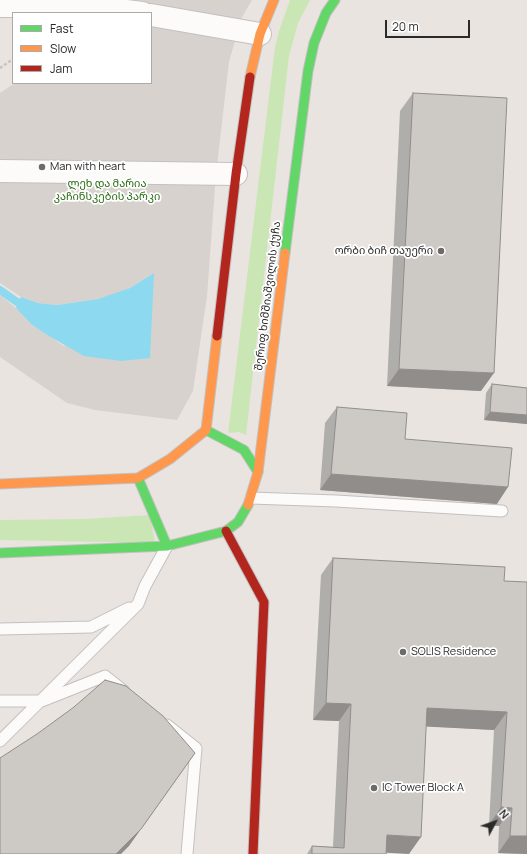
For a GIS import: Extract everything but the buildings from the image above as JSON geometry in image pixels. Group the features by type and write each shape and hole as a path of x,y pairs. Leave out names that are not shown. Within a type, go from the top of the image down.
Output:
{"main road":[{"path":"0,484 138,478 170,459 206,430 236,174 251,68 260,34 274,0"},
{"name":"შერიფ ხიმშიაშვილის ქუჩა","path":"0,553 167,546 226,531 238,522 251,498 258,472 308,71 314,43 326,13 335,0"},
{"path":"206,430 244,450 258,472"},
{"path":"138,478 167,546"},
{"path":"226,531 264,602 253,854"}],"street":[{"path":"0,6 88,6 134,12"},
{"path":"152,15 260,34"},
{"path":"0,171 236,174"}],"lane":[{"path":"251,498 336,500 502,511"},
{"path":"0,741 42,701 138,604 167,546"},
{"path":"0,629 91,627 138,604"},
{"path":"0,701 42,701 105,676 135,700"},
{"path":"160,719 196,748 187,854"}],"path":[{"path":"0,68 12,60"}],"green space":[{"path":"290,0 310,0 298,23 289,56 246,435 239,432 228,433 275,47"},
{"path":"150,515 155,543 0,540 0,520 85,519"}],"shaded area":[{"name":"ლეხ და მარია კაჩინსკების პარკი","path":"130,0 252,0 241,19 229,62 216,174 207,296 193,391 177,420 95,410 67,403 0,357 0,295 16,308 31,324 64,346 154,273 130,288 114,295 57,305 38,303 21,297 0,283 0,93 14,84 152,84 152,12 112,12"}],"water":[{"path":"154,273 150,358 121,361 84,356 31,324 16,308 17,302 21,297 38,303 57,305 98,299 130,288"}],"waterway":[{"path":"0,290 17,302"}],"traffic: fast":[{"path":"285,253 308,71 314,43 326,13 335,0"},
{"path":"206,430 244,450 258,472"},
{"path":"138,478 167,546"},
{"path":"0,553 167,546 226,531 238,522 248,505"}],"traffic: slow":[{"path":"250,77 260,34 274,0"},
{"path":"248,505 258,472 285,253"},
{"path":"0,484 138,478 170,459 206,430 217,336"}],"traffic: jam":[{"path":"217,336 236,174 250,77"},
{"path":"226,531 264,602 253,854"}],"place":[{"name":"Man with heart","path":"42,167"},
{"name":"ორბი ბიჩ თაუერი","path":"441,251"},
{"name":"SOLIS Residence","path":"403,652"},
{"name":"IC Tower Block A","path":"374,788"}]}
